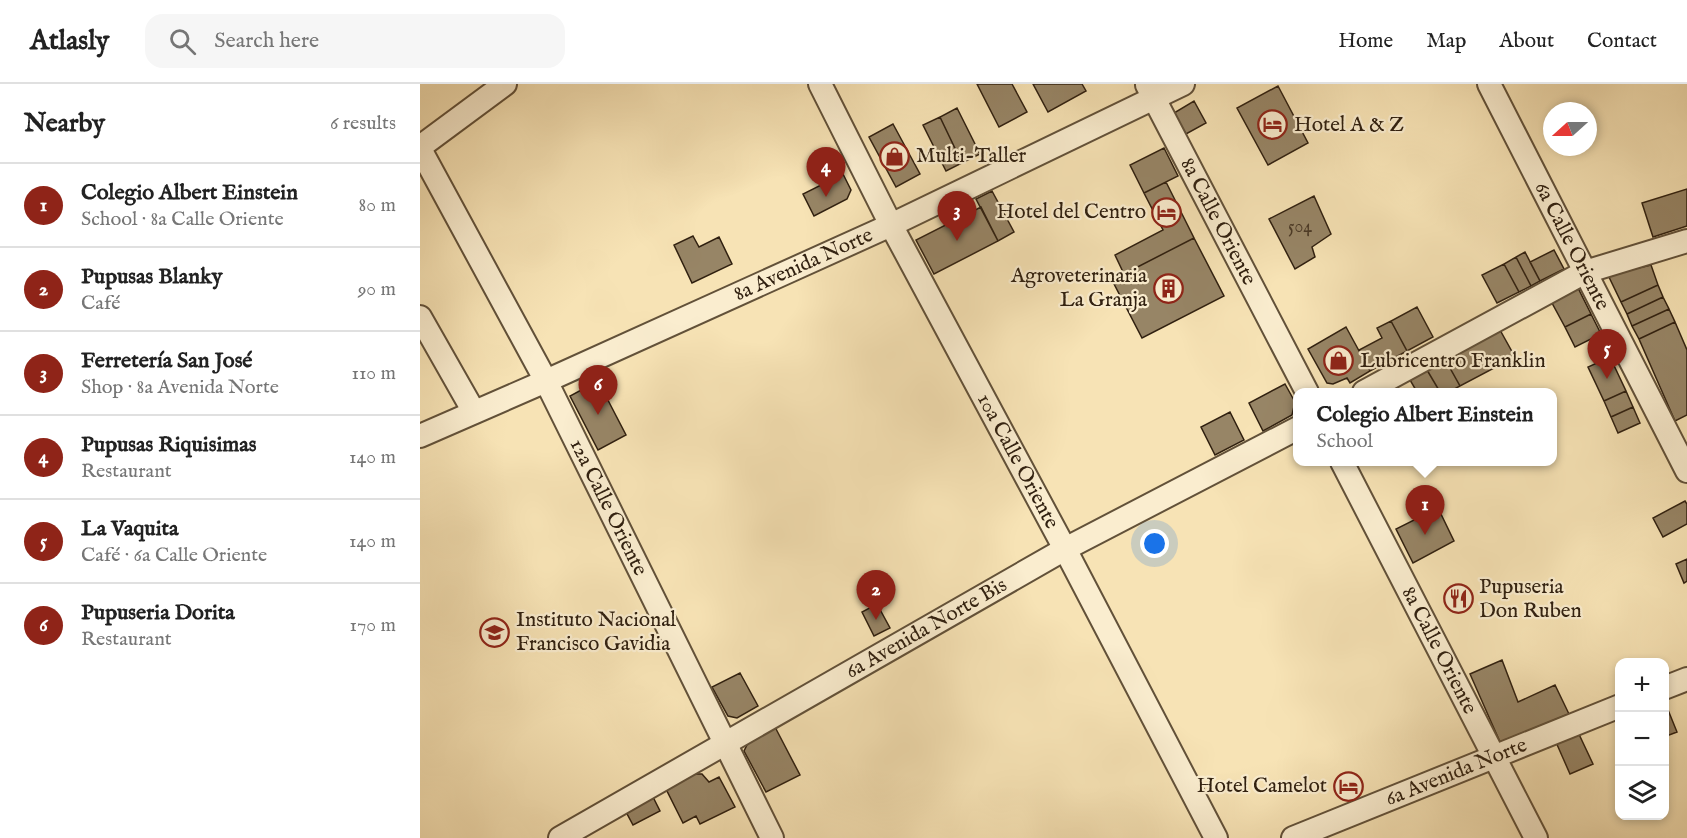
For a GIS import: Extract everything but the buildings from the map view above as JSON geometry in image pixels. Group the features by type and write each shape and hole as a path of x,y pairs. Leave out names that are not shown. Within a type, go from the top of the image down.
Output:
{"street":[{"path":"420,148 505,84"},
{"name":"10a Calle Oriente","path":"820,84 891,225 1065,549 1216,838"},
{"name":"8a Avenida Norte","path":"420,436 891,225 1150,91 1183,84"},
{"name":"6a Calle Oriente","path":"1489,84 1687,471"},
{"name":"8a Calle Oriente","path":"1150,91 1304,388"},
{"name":"12a Calle Oriente","path":"420,148 546,381 772,838"},
{"path":"1373,388 1585,272 1687,241"},
{"path":"420,317 474,412"},
{"name":"6a Avenida Norte Bis","path":"560,838 1065,549 1293,431"},
{"name":"8a Calle Oriente","path":"1344,466 1536,838"},
{"path":"1669,686 1687,678"},
{"name":"6a Avenida Norte","path":"1293,838 1615,708"}],"place":[{"name":"Hotel A & Z","path":"1273,125"},
{"name":"Multi-Taller","path":"895,156"},
{"name":"Pupusas Riquisimas","path":"826,197"},
{"name":"Hotel del Centro","path":"1167,212"},
{"name":"Ferretería San José","path":"957,241"},
{"name":"Agroveterinaria La Granja","path":"1168,288"},
{"name":"Lubricentro Franklin","path":"1339,361"},
{"name":"La Vaquita","path":"1607,379"},
{"name":"Pupuseria Dorita","path":"598,415"},
{"name":"Colegio Albert Einstein","path":"1425,535"},
{"name":"Pupuseria Don Ruben","path":"1458,599"},
{"name":"Pupusas Blanky","path":"876,620"},
{"name":"Instituto Nacional Francisco Gavidia","path":"495,632"},
{"name":"Hotel Camelot","path":"1348,786"}]}
